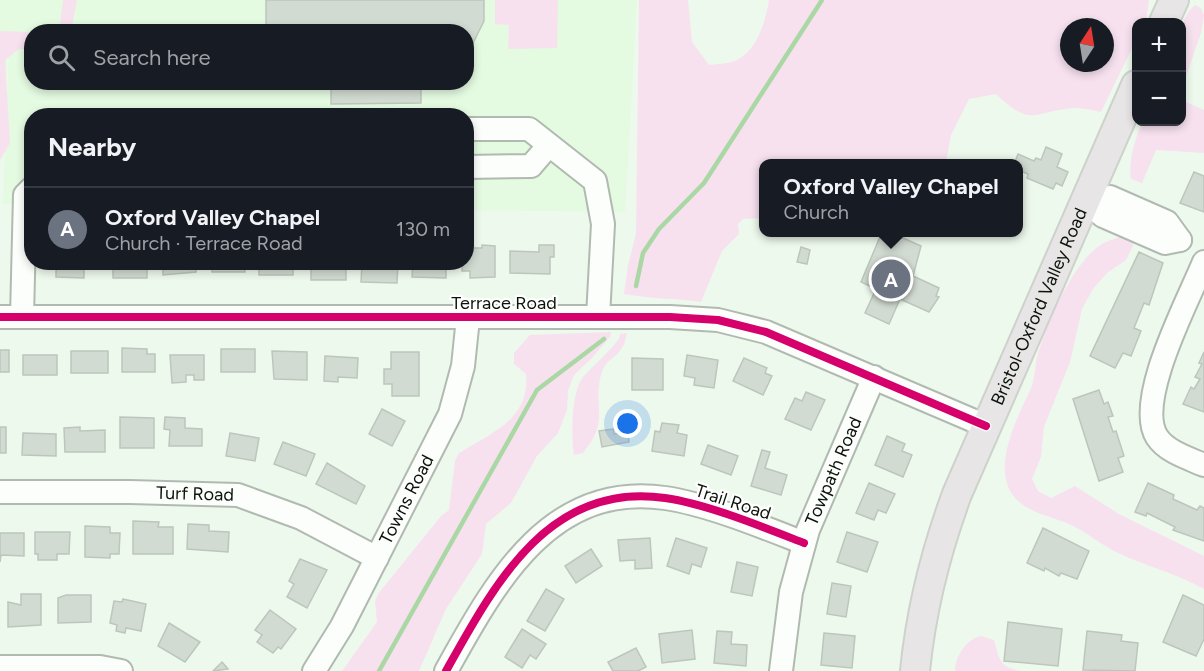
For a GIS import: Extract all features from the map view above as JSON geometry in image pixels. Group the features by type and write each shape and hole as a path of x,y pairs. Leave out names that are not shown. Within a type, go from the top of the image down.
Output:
{"main road":[{"path":"1166,18 1174,0"},
{"name":"Bristol-Oxford Valley Road","path":"915,671 930,579 943,531 986,426 1132,96"}],"street":[{"path":"474,129 529,129 595,181 603,224 598,318"},
{"path":"474,167 531,166 549,145"},
{"path":"1085,201 1110,197 1167,222 1180,240 1204,250"},
{"path":"11,317 24,204"},
{"path":"1204,262 1154,385 1151,408 1157,437 1176,453 1204,465"},
{"name":"Terrace Road","path":"11,317 670,317 745,325 796,343 986,426"},
{"name":"Towns Road","path":"314,671 342,626 450,414 463,366 468,318"},
{"name":"Towpath Road","path":"781,671 791,592 804,543 825,485 874,377"},
{"name":"Turf Road","path":"0,492 238,495 302,518 377,558"},
{"name":"Trail Road","path":"446,671 520,554 558,520 577,511 622,498 665,498 705,508 804,543"},
{"path":"0,667 100,667 121,671"}],"shaded area":[{"path":"0,0 65,0 65,24 24,24 24,39 8,40 3,158 0,159"},
{"path":"63,0 77,0 72,24 60,24"},
{"path":"69,0 637,0 625,212 474,210 474,108 24,108 24,204 3,204 9,41 24,41 24,90 474,90 474,24 67,24"},
{"path":"495,0 558,0 557,48 508,49 509,25 495,24"},
{"path":"639,0 688,0 692,42 709,65 737,60 750,49 763,26 769,0 1149,0 1147,18 1132,18 1132,48 1101,112 1073,108 1032,115 1025,114 1008,105 996,94 969,99 951,135 947,159 759,159 759,218 743,219 738,224 739,234 722,251 701,302 624,294 636,234"},
{"path":"1195,5 1201,8 1204,15 1201,33 1186,76 1186,18"},
{"path":"0,31 24,32 24,49 19,49 5,60 10,143 0,160"},
{"path":"1186,102 1204,110 1204,153 1156,150 1142,183 1131,179 1130,165 1141,126 1186,126"},
{"path":"1124,236 1132,241 1133,246 1126,260 1107,273 1093,289 1082,309 1070,362 1044,427 1041,457 1032,479 1038,491 1051,498 1075,486 1119,514 1204,556 1204,589 1183,578 1116,552 1075,527 1030,510 1019,502 1010,490 1005,476 1008,446 1031,388 1037,357 1053,313 1070,281 1089,255 1099,246"},
{"path":"611,332 610,337 592,358 574,375 568,391 567,410 558,433 537,456 511,503 486,524 482,554 446,609 419,671 342,671 377,622 375,601 378,594 441,516 449,510 455,461 458,454 496,431 515,414 522,403 526,390 526,374 514,364 514,353 530,335"},
{"path":"627,333 619,353 607,363 602,372 598,394 597,431 583,453 574,455 573,415 579,384 619,339 620,334"},
{"path":"981,636 994,640 1001,661 1008,667 1020,671 955,671 962,649"}],"building":[{"path":"266,0 484,0 484,21 474,41 474,24 266,23"},
{"path":"331,90 421,90 421,103 331,104"},
{"path":"1046,147 1062,154 1057,167 1068,172 1062,186 1056,183 1053,189 1027,178 1028,174 1023,172 1023,159 1016,159 1018,154 1034,161 1036,158 1041,160"},
{"path":"1194,172 1204,176 1204,212 1180,203"},
{"path":"880,237 901,237 921,246 913,276 939,288 936,296 939,297 929,312 900,299 889,324 865,313 876,289 861,282"},
{"path":"482,245 495,246 495,277 470,278 470,271 462,270 474,270 474,248 482,248"},
{"path":"539,245 554,245 554,257 550,257 550,274 510,273 510,251 539,252"},
{"path":"801,247 810,250 807,264 797,262"},
{"path":"1139,252 1163,263 1149,305 1144,303 1134,328 1141,331 1131,356 1123,353 1115,368 1090,356"},
{"path":"56,270 84,270 84,278 56,277"},
{"path":"113,270 147,270 147,278 113,278"},
{"path":"163,270 196,270 196,272 163,275"},
{"path":"212,270 245,270 245,272 212,272"},
{"path":"259,270 293,270 293,275 259,275"},
{"path":"311,270 346,270 346,280 311,280"},
{"path":"362,270 398,270 397,283 361,282"},
{"path":"412,270 446,270 446,278 412,277"},
{"path":"122,348 147,349 147,354 155,354 155,372 122,372"},
{"path":"221,349 255,349 255,372 221,372"},
{"path":"0,350 9,350 9,372 0,372"},
{"path":"71,351 108,351 108,373 71,373"},
{"path":"272,351 307,352 307,380 274,379"},
{"path":"391,352 419,352 419,396 392,396 392,384 384,384 384,369 391,369"},
{"path":"1204,352 1204,412 1183,404 1191,387 1194,389 1200,379 1195,377 1202,364 1199,363"},
{"path":"23,355 57,355 57,375 23,375"},
{"path":"170,355 204,355 204,380 194,380 194,375 186,375 186,382 172,383"},
{"path":"687,355 718,360 714,388 694,385 695,378 684,376"},
{"path":"325,356 358,358 357,378 338,377 338,382 324,381"},
{"path":"632,358 663,359 663,390 632,390"},
{"path":"744,358 767,368 765,373 772,376 763,395 733,381"},
{"path":"1099,390 1104,404 1108,402 1113,416 1108,417 1113,432 1116,431 1124,456 1118,458 1123,472 1099,481 1073,399"},
{"path":"806,392 825,400 811,430 785,419 795,398 802,401"},
{"path":"382,409 405,421 392,446 369,434"},
{"path":"120,417 154,418 154,448 120,448"},
{"path":"165,417 185,418 185,428 202,429 202,446 169,446 170,430 164,429"},
{"path":"662,423 679,425 677,433 687,435 684,456 652,451 655,431 660,432"},
{"path":"0,427 6,427 6,453 0,453"},
{"path":"80,427 80,431 105,430 105,452 65,452 64,428"},
{"path":"613,429 614,434 628,432 629,442 602,447 599,431"},
{"path":"23,433 56,434 56,456 22,455"},
{"path":"230,433 259,438 255,461 226,456"},
{"path":"887,436 905,444 902,451 912,455 903,477 875,465"},
{"path":"283,442 315,454 306,476 274,464"},
{"path":"708,445 738,456 731,475 701,464"},
{"path":"762,450 770,452 765,468 787,475 781,495 751,486"},
{"path":"327,463 365,486 356,504 316,484"},
{"path":"869,483 895,494 886,513 878,510 874,520 856,513"},
{"path":"1148,483 1174,495 1173,499 1197,510 1200,506 1204,508 1204,541 1173,530 1175,527 1147,513 1146,516 1135,512"},
{"path":"133,521 159,522 158,527 173,527 173,554 133,554"},
{"path":"188,524 209,525 209,531 229,532 228,552 187,549"},
{"path":"85,526 110,527 110,533 120,533 119,554 110,554 110,558 85,557"},
{"path":"1043,528 1089,551 1077,579 1061,573 1059,576 1045,568 1044,571 1027,563"},
{"path":"35,532 70,532 69,554 57,554 57,560 38,560 38,554 35,554"},
{"path":"847,532 878,542 867,572 837,562"},
{"path":"0,533 24,533 24,556 1,555 0,562"},
{"path":"650,538 652,568 635,569 635,560 620,561 618,540"},
{"path":"676,538 707,548 701,567 692,564 689,574 667,566"},
{"path":"591,549 602,566 576,583 565,566"},
{"path":"300,559 327,570 307,608 287,597 294,584 289,581"},
{"path":"737,562 758,567 752,596 731,592"},
{"path":"832,583 851,586 846,617 827,614"},
{"path":"546,589 564,599 545,631 527,621"},
{"path":"21,594 41,594 41,625 8,627 8,602 21,605"},
{"path":"66,595 91,595 91,622 58,623 58,598"},
{"path":"1183,595 1204,605 1204,639 1196,656 1163,642"},
{"path":"123,599 146,604 141,631 126,628 125,633 116,631 117,625 110,623 114,601 122,602"},
{"path":"270,610 296,629 281,649 278,647 273,653 257,642 262,635 255,630"},
{"path":"1008,622 1062,629 1058,666 1004,661"},
{"path":"169,623 200,642 185,662 158,646"},
{"path":"522,629 546,644 536,659 530,655 522,668 505,657"},
{"path":"692,630 695,659 662,663 659,634"},
{"path":"717,631 732,632 731,644 747,645 746,666 714,663"},
{"path":"1087,631 1122,635 1121,641 1138,643 1135,671 1083,670"},
{"path":"824,633 855,636 852,668 821,665"},
{"path":"636,648 646,667 638,671 613,671 608,662"},
{"path":"222,662 228,669 213,671"}],"waterway":[{"path":"636,286 643,253 659,229 704,183 822,0"},
{"path":"379,671 537,390 604,339"}],"cycle path":[{"path":"0,317 670,317 718,320 766,332 986,426"},
{"path":"446,671 484,605 530,546 557,523 589,506 624,497 665,498 717,511 804,543"}],"place":[{"name":"Oxford Valley Chapel","path":"891,279"}]}
